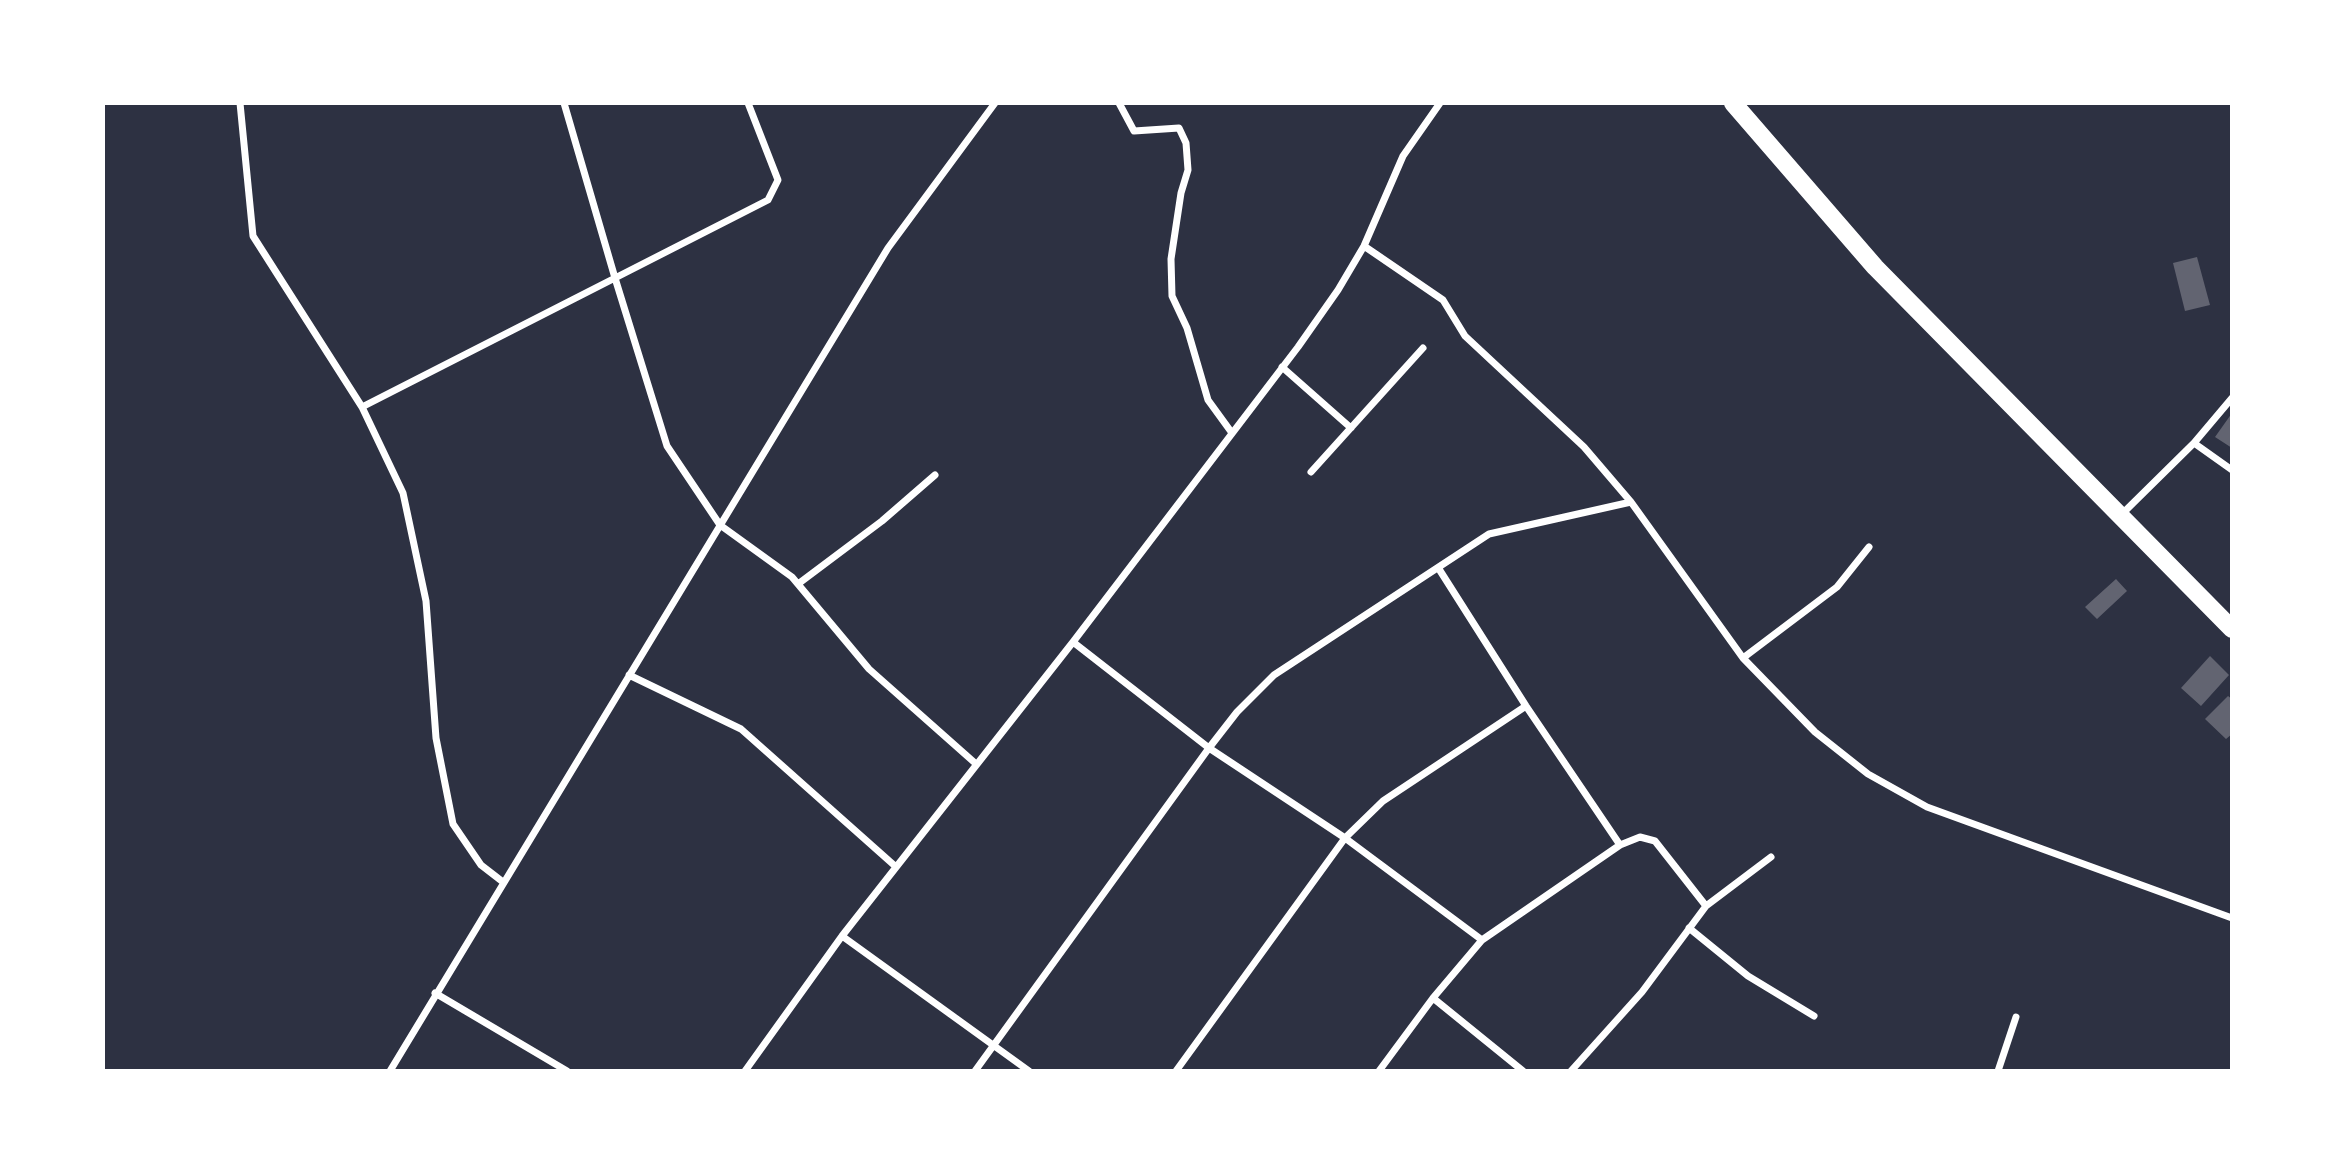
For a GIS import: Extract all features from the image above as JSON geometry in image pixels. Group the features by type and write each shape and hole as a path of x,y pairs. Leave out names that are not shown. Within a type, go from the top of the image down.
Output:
{"highway":[{"path":"1733,103 1875,267 2232,629"}],"street":[{"path":"240,103 253,236 362,407 403,493 426,601 436,738 453,824 481,865 503,882"},
{"path":"564,103 667,446 720,525 792,577 869,669 975,763"},
{"path":"362,407 768,200 778,180 748,103"},
{"path":"390,1071 888,248 995,103"},
{"path":"1119,103 1134,131 1180,128 1186,143 1188,170 1181,193 1171,258 1172,296 1187,328 1208,400 1232,433"},
{"path":"746,1071 895,866 1073,642 1338,290 1364,246 1403,156 1440,103"},
{"path":"1364,246 1443,300 1465,336 1584,447 1631,502 1743,658 1815,732 1868,774 1927,807 2232,918"},
{"path":"1311,472 1423,348"},
{"path":"1282,367 1351,428"},
{"path":"2120,516 2194,443 2232,398"},
{"path":"2194,443 2232,470"},
{"path":"798,584 883,521 935,475"},
{"path":"975,1071 1209,748 1237,712 1274,675 1489,534 1631,502"},
{"path":"1743,658 1837,587 1869,547"},
{"path":"1439,569 1526,706 1620,845"},
{"path":"1073,642 1209,748 1345,838 1482,940"},
{"path":"629,675 741,729 895,866"},
{"path":"1176,1071 1345,838 1383,801 1526,706"},
{"path":"1379,1071 1433,998 1482,940 1620,845 1640,836 1655,841 1706,906"},
{"path":"1571,1071 1642,992 1706,906 1771,857"},
{"path":"1689,928 1748,976 1814,1016"},
{"path":"842,936 1029,1071"},
{"path":"435,993 567,1071"},
{"path":"1433,998 1523,1071"},
{"path":"1998,1071 2016,1017"}],"building":[{"path":"2197,257 2210,305 2185,311 2173,263"},
{"path":"2232,413 2232,448 2215,437"},
{"path":"2116,579 2127,591 2097,619 2085,607"},
{"path":"2210,656 2229,675 2201,706 2181,688"},
{"path":"2228,696 2232,699 2232,734 2226,739 2205,719"}]}
